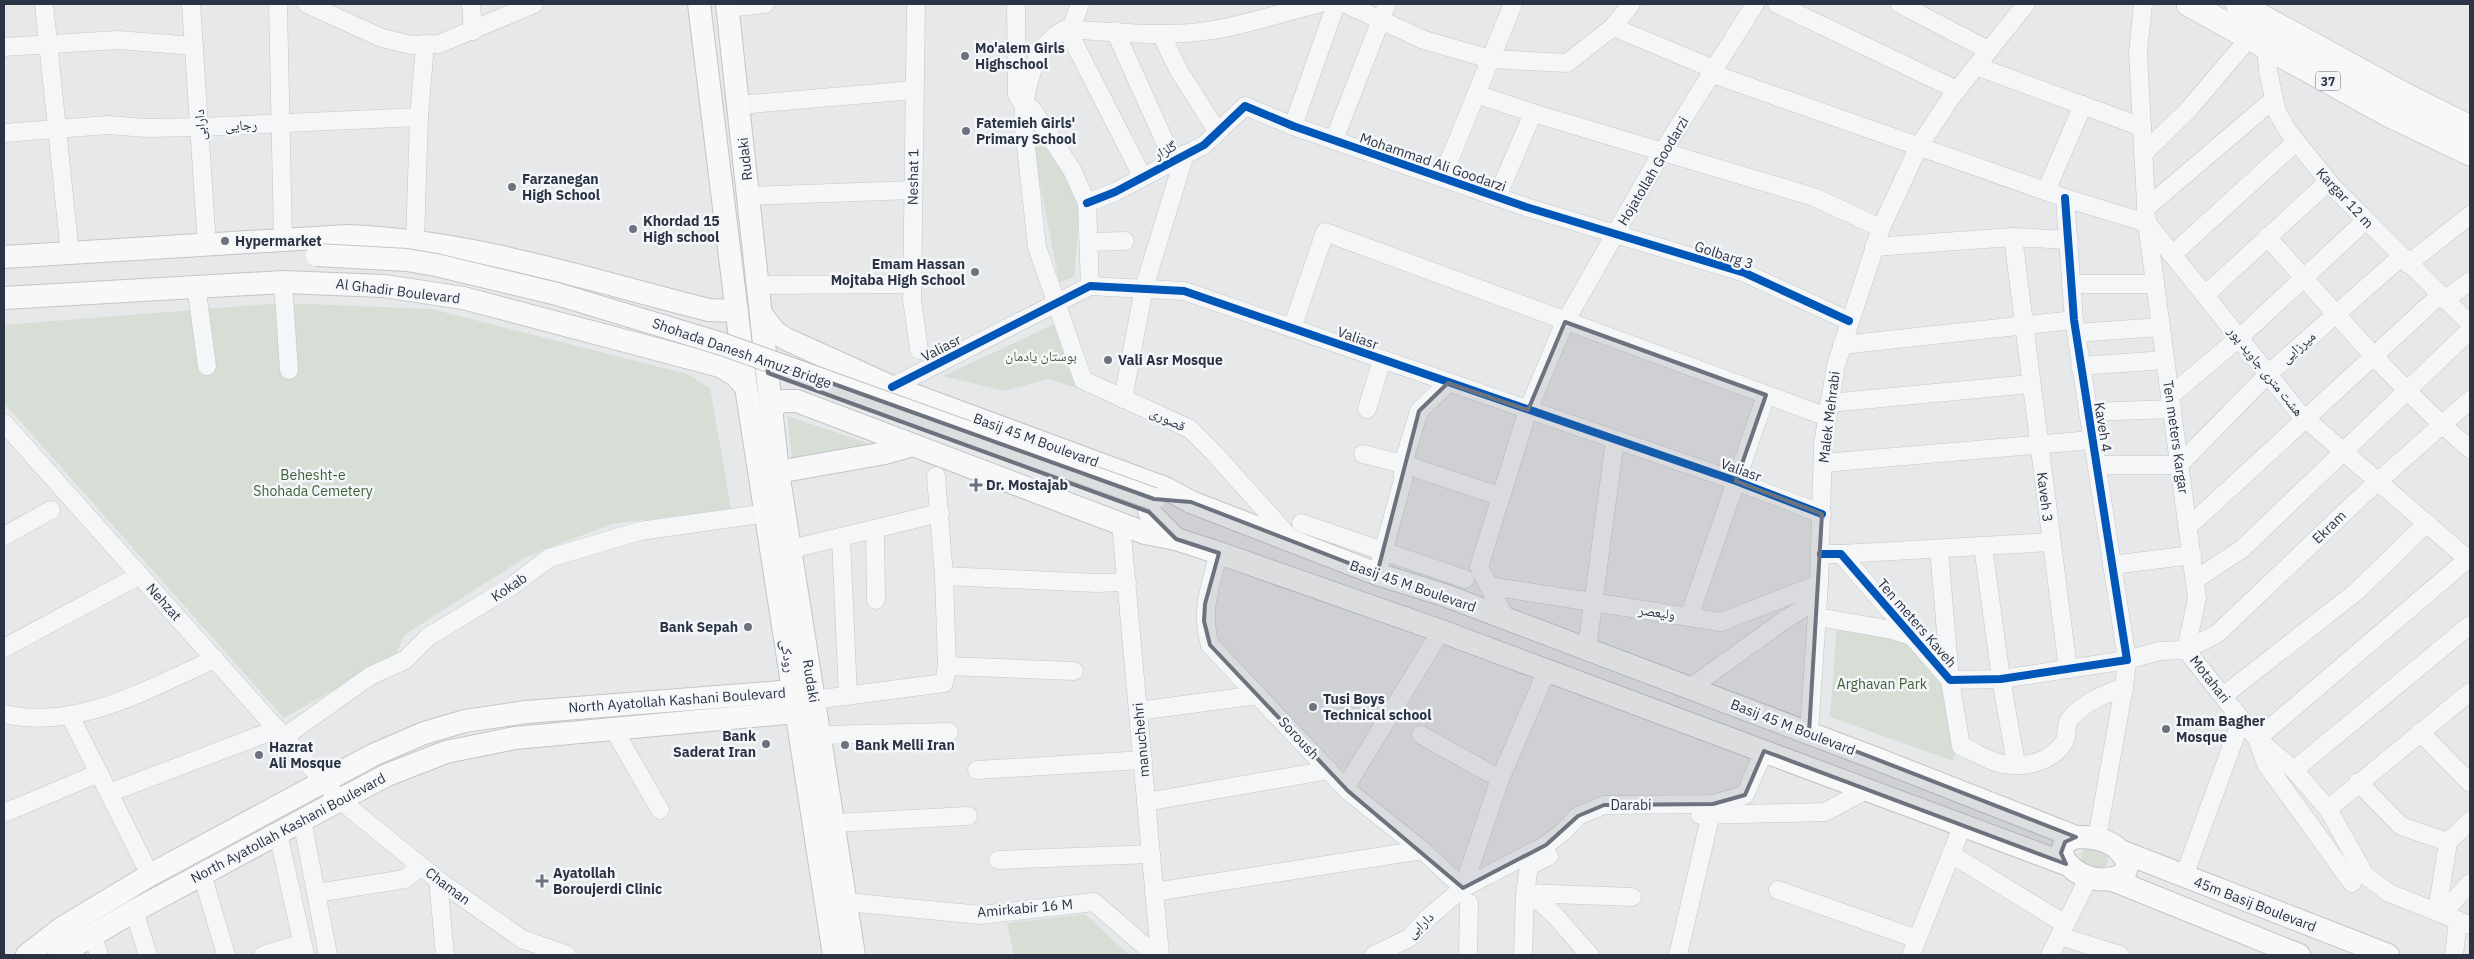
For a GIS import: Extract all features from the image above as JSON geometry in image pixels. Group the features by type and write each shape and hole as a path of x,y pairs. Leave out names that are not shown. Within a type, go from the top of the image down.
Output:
{"highway":[{"name":"37","path":"2190,4 2390,115 2470,153"},
{"name":"37","path":"2238,4 2406,96 2470,128"}],"main road":[{"name":"Rudaki","path":"699,4 743,358"},
{"name":"Rudaki","path":"728,6 771,407 765,442 778,472 791,549 801,701 834,823 854,955"},
{"path":"713,121 729,124 740,111"},
{"path":"720,175 726,168 732,166 737,166 747,173"},
{"path":"4,258 347,236 415,241 510,258 709,310 737,311"},
{"path":"291,240 318,261 291,282"},
{"name":"Shohada Danesh Amuz Bridge","path":"318,261 478,285 550,303 733,360 1151,506"},
{"name":"Al Ghadir Boulevard","path":"4,298 291,282 384,286 462,298 720,366 735,375 746,387"},
{"name":"Basij 45 M Boulevard","path":"762,315 774,332 786,340 892,387 1164,488 1191,502 1297,532 1377,574 1444,595 2086,837"},
{"path":"743,358 767,366"},
{"name":"رودکی","path":"743,358 746,387 765,442 766,513 797,657"},
{"path":"771,407 784,401 797,401 1145,533 1218,553 1441,630 1963,824 2066,864 2080,874 2113,880 2298,955"},
{"path":"778,472 885,453 912,445"},
{"path":"1151,506 1191,502"},
{"path":"1151,506 1176,540"},
{"name":"North Ayatollah Kashani Boulevard","path":"59,955 96,945 134,911 340,800 420,761 468,746 515,738 614,730 801,701"},
{"name":"North Ayatollah Kashani Boulevard","path":"27,955 62,928 150,875 324,781 406,740 465,722 555,709 801,701"},
{"path":"810,736 834,955"},
{"path":"2066,864 2061,852 2064,842 2086,837 2109,842 2123,852 2128,864 2124,874 2113,880"},
{"name":"45m Basij Boulevard","path":"2123,852 2388,955"}],"street":[{"path":"44,4 70,254"},
{"name":"دارابی","path":"191,4 208,246"},
{"path":"278,4 282,123 291,240"},
{"path":"307,4 382,38 411,45 439,44 534,4"},
{"path":"471,4 473,31"},
{"path":"728,6 765,4"},
{"name":"Neshat 1","path":"916,4 912,284 919,350"},
{"path":"1016,4 1017,95 1024,106 1032,109 1072,170 1086,203 1090,286"},
{"path":"1069,29 1080,4"},
{"path":"1024,106 1041,49 1056,34 1069,29 1161,34 1211,31 1249,23 1318,4"},
{"path":"1293,126 1336,4"},
{"path":"1346,4 1384,11 1424,40 1490,59 1567,63 1612,27 1631,4"},
{"path":"1442,178 1513,4"},
{"name":"Hojatollah Goodarzi","path":"1479,567 1499,496 1528,410 1565,322 1663,152 1755,4"},
{"path":"1777,4 1957,90"},
{"path":"1900,4 1988,50"},
{"name":"Malek Mehrabi","path":"1809,733 1818,617 1823,463 1828,410 1836,365 1849,321 1881,228 1919,146 1957,90 2026,4"},
{"name":"Ten meters Kargar","path":"2143,4 2138,53 2146,216 2197,598 2186,650"},
{"path":"1334,140 1384,11"},
{"path":"1612,27 1714,72 2065,198 2146,216 2274,99"},
{"path":"1069,29 1142,176"},
{"path":"1114,31 1179,157 1144,288 1123,399"},
{"path":"1161,34 1179,71 1217,131"},
{"path":"4,47 118,40 194,46"},
{"path":"2143,154 2258,42"},
{"name":"Kargar 12 m","path":"2258,42 2277,112 2296,142 2328,182 2365,221 2470,324"},
{"path":"415,241 425,44"},
{"path":"1976,66 2142,127"},
{"path":"740,111 914,90"},
{"path":"1476,94 1533,113 1814,197 1881,228"},
{"path":"2046,191 2082,105"},
{"name":"قصوری","path":"1024,106 1023,119 1037,247 1083,380 1190,429 1297,532"},
{"name":"Mohammad Ali Goodarzi","path":"1245,106 1293,126 1442,178 1615,234"},
{"name":"گلزار","path":"1086,203 1115,192 1142,176 1204,145 1245,106"},
{"path":"1497,197 1533,113"},
{"name":"رجایی","path":"4,133 108,125 146,128 200,127 420,116"},
{"path":"2172,254 2296,142"},
{"path":"2204,295 2328,182"},
{"path":"749,196 913,190"},
{"name":"Kaveh 4","path":"2065,198 2071,284 2080,366 2127,660"},
{"name":"میرزایی","path":"2179,466 2268,374 2336,314 2405,261 2470,215"},
{"name":"هشت متری جاوید پور","path":"2146,216 2172,254 2204,295 2306,419 2469,559"},
{"path":"2088,412 2171,403 2365,221"},
{"path":"1292,328 1325,232 1766,395 1828,410 2030,384"},
{"name":"Golbarg 3","path":"1615,234 1745,273 1849,321"},
{"path":"1874,247 2013,237 2069,240"},
{"name":"Kaveh 3","path":"2013,237 2030,384 2068,669"},
{"path":"2267,237 2407,390 2442,426 2470,449"},
{"path":"1089,242 1125,240"},
{"path":"2188,527 2306,419 2373,354 2442,297 2470,281"},
{"path":"289,370 291,282"},
{"path":"759,285 912,284"},
{"path":"2071,284 2155,284"},
{"path":"196,286 207,366"},
{"name":"Valiasr","path":"892,387 1090,286 1184,291 1736,481 1822,514"},
{"path":"1842,345 2024,325 2161,327"},
{"path":"2195,580 2242,548 2345,452 2470,330"},
{"path":"1367,409 1382,360"},
{"path":"2080,366 2165,360"},
{"path":"1377,574 1403,480 1403,464 1419,411 1448,382"},
{"path":"1689,617 1766,395"},
{"name":"Ekram","path":"2186,650 2218,633 2379,482 2470,400"},
{"name":"Nehzat","path":"4,423 324,781"},
{"path":"1587,649 1615,440"},
{"path":"1823,463 2092,440"},
{"path":"1363,454 1403,464 1499,496"},
{"path":"2097,465 2179,466"},
{"path":"801,701 944,683 947,666 944,576 936,476"},
{"path":"4,536 51,510"},
{"name":"Kokab","path":"109,792 280,733 370,676 405,660 428,637 512,586 549,558 640,531 766,513"},
{"path":"791,549 940,513"},
{"name":"manuchehri","path":"1121,524 1143,760 1158,953"},
{"path":"2224,696 2356,592 2427,524"},
{"path":"875,529 876,600"},
{"path":"1297,532 1383,552 1465,578"},
{"path":"841,537 848,696"},
{"path":"1820,554 2051,542"},
{"path":"1983,546 2001,679 2016,764"},
{"path":"1939,549 1950,680 1961,746 2003,764 2030,764 2046,760 2057,752 2066,740 2068,722 2072,716 2096,698 2124,687"},
{"name":"Soroush","path":"1218,553 1204,621 1210,645 1345,788 1422,850 1466,896"},
{"name":"Ten meters Kaveh","path":"1841,554 1950,680 2001,679 2127,660"},
{"path":"2112,565 2192,555"},
{"path":"2352,883 2266,764 2257,740 2469,559"},
{"path":"1444,595 1479,567 1506,619"},
{"path":"4,648 140,575"},
{"path":"944,576 1096,583 1127,582"},
{"name":"ولیعصر","path":"1489,586 1721,622 1819,592"},
{"path":"1690,688 1783,621 1819,592"},
{"path":"1818,617 1892,630 1912,636"},
{"path":"2294,770 2470,625"},
{"path":"1345,788 1441,630"},
{"name":"Motahari","path":"2127,660 2159,651 2186,650 2257,740 2294,770 2328,809 2365,875 2389,893 2452,918"},
{"path":"4,714 17,717 70,716 106,707 215,660"},
{"path":"2086,837 2124,687 2127,660"},
{"path":"947,666 1074,671"},
{"path":"1468,955 1466,896 1500,779 1547,670"},
{"path":"2328,809 2358,782 2470,692"},
{"path":"1138,711 1258,695"},
{"path":"70,716 150,875"},
{"path":"2184,876 2241,721"},
{"path":"614,730 660,810"},
{"path":"810,736 949,732"},
{"path":"2420,732 2470,783"},
{"path":"1421,735 1500,779"},
{"name":"Darabi","path":"1466,896 1546,845 1564,831 1578,816 1604,805 1712,810 1746,796 1764,751"},
{"path":"976,770 1143,760"},
{"path":"1146,802 1329,770"},
{"path":"4,814 99,773"},
{"name":"Chaman","path":"324,781 340,800 438,880 522,939 567,955"},
{"path":"2358,782 2400,826 2448,842"},
{"path":"1523,955 1529,866 1550,856 1585,823 1608,814 1712,810 1826,812 1868,789"},
{"path":"1678,955 1712,810"},
{"path":"834,823 968,816"},
{"path":"302,820 328,955"},
{"path":"2454,955 2448,842 2470,821"},
{"path":"1778,890 1914,947 1963,824"},
{"path":"262,955 303,949 278,833"},
{"path":"1154,892 1422,850"},
{"path":"998,860 1151,854"},
{"path":"1951,854 2063,930 2120,955"},
{"path":"317,893 405,878 421,866"},
{"path":"202,874 226,955"},
{"path":"2050,955 2089,877"},
{"path":"438,880 445,955"},
{"path":"2452,918 2470,883"},
{"path":"1526,893 1632,897"},
{"path":"1526,893 1537,899 1574,947 1590,955"},
{"name":"دارابی","path":"1374,955 1409,938 1428,917 1466,896"},
{"name":"Amirkabir 16 M","path":"846,902 981,915 1094,902 1158,953"},
{"path":"134,911 148,955"},
{"path":"1158,953 1177,955"}],"highlighted area":[{"path":"1565,322 1766,395 1736,481 1822,514 1809,733 2076,837 2065,842 2061,853 2066,864 1764,751 1745,795 1713,804 1604,805 1578,816 1546,845 1463,888 1348,791 1210,645 1204,621 1205,604 1219,553 1176,539 1149,512 768,373 767,360 1154,499 1191,502 1377,574 1419,411 1448,383 1528,410"}],"green space":[{"path":"1036,128 1076,186 1080,209 1074,277 1059,282 1030,132"},
{"name":"Behesht-e Shohada Cemetery","path":"282,303 431,309 687,374 710,388 731,509 611,524 526,557 404,635 396,654 284,718 4,403 4,325"},
{"name":"بوستان یادمان","path":"1057,323 1079,389 1049,379 1004,391 943,376"},
{"path":"787,416 886,449 792,458"},
{"name":"Arghavan Park","path":"1837,623 1893,636 1918,650 1943,679 1958,742 1953,761 1830,717"},
{"path":"2091,844 2109,855 2107,865 2101,871 2081,863 2081,853"},
{"path":"1085,914 1129,955 1014,954 1007,923"}],"cycle path":[{"path":"1087,203 1115,192 1204,145 1245,106 1293,126 1526,207 1745,273 1849,321"},
{"path":"1821,554 1841,554 1950,680 2001,679 2127,660 2074,320 2065,198"},
{"path":"892,387 1090,286 1184,291 1736,481 1822,514"}],"place":[{"name":"Mo'alem Girls Highschool","path":"965,56"},
{"name":"Fatemieh Girls' Primary School","path":"966,131"},
{"name":"Farzanegan High School","path":"512,187"},
{"name":"Khordad 15 High school","path":"633,229"},
{"name":"Hypermarket","path":"225,241"},
{"name":"Emam Hassan Mojtaba High School","path":"975,272"},
{"name":"Vali Asr Mosque","path":"1108,360"},
{"name":"Dr. Mostajab","path":"976,485"},
{"name":"Bank Sepah","path":"748,627"},
{"name":"Tusi Boys Technical school","path":"1313,707"},
{"name":"Imam Bagher Mosque","path":"2166,729"},
{"name":"Bank Saderat Iran","path":"766,744"},
{"name":"Bank Melli Iran","path":"845,745"},
{"name":"Hazrat Ali Mosque","path":"259,755"},
{"name":"Ayatollah Boroujerdi Clinic","path":"542,881"}]}
